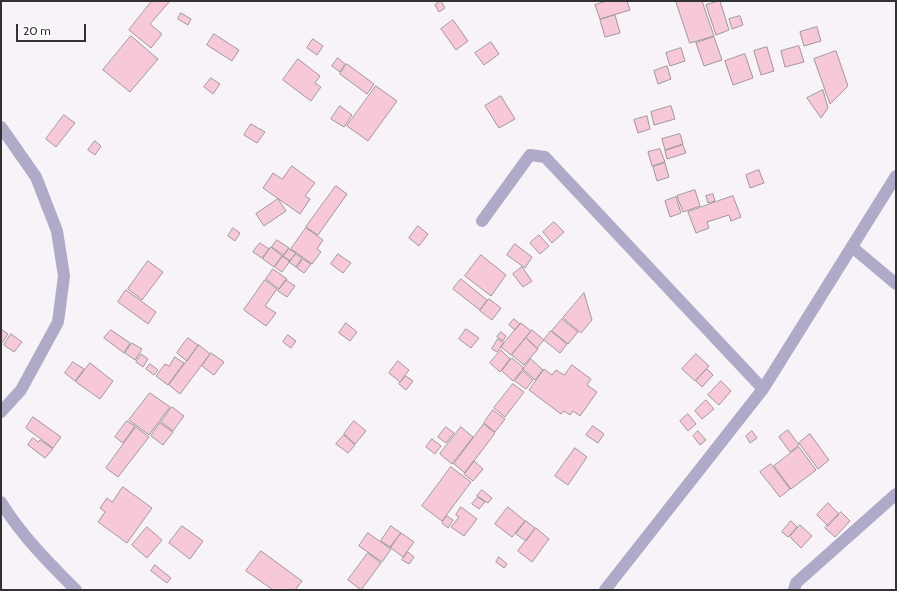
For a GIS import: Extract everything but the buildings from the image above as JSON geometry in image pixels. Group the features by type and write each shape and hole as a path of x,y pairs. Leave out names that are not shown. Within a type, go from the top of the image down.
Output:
{"street":[{"path":"1,127 36,178 57,231 64,276 58,322 21,390 1,412"},
{"path":"482,221 530,155 545,157 763,389"},
{"path":"605,590 763,389 896,176"},
{"path":"852,247 896,284"},
{"path":"794,590 796,583 896,494"},
{"path":"1,502 35,548 76,590"}]}
